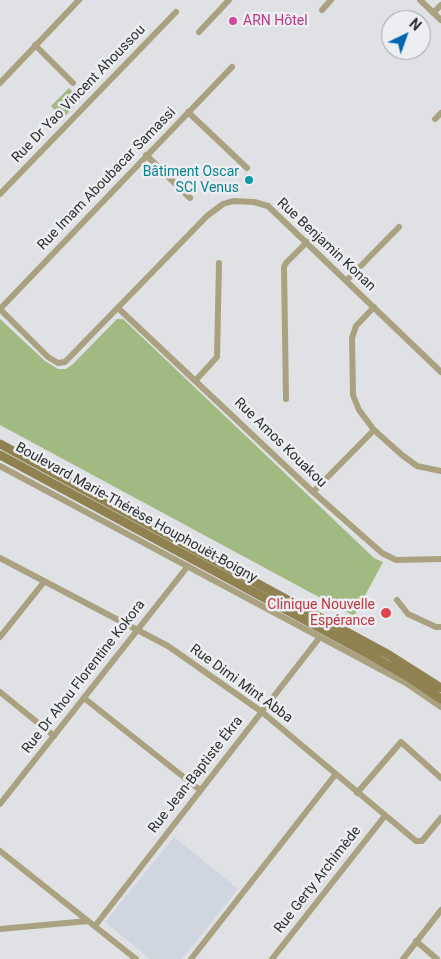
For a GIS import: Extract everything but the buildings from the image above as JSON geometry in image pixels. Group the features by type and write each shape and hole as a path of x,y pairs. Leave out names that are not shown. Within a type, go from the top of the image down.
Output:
{"main road":[{"name":"Boulevard Marie-Thérèse Houphouët-Boigny","path":"0,444 389,655 441,688"},
{"name":"Boulevard Marie-Thérèse Houphouët-Boigny","path":"0,455 370,655 407,676 441,699"}],"street":[{"path":"0,83 79,0"},
{"path":"199,32 229,0"},
{"path":"322,10 331,0"},
{"path":"420,0 441,20"},
{"path":"433,13 441,5"},
{"name":"Rue Dr Yao Vincent Ahoussou","path":"0,194 176,12"},
{"path":"35,45 73,82"},
{"name":"Rue Imam Aboubacar Samassi","path":"0,309 232,67"},
{"path":"188,112 247,168"},
{"path":"435,119 441,113"},
{"path":"146,155 190,198"},
{"name":"Rue Benjamin Konan","path":"0,309 48,357 61,363 76,353 206,216 223,204 241,201 268,206 441,372"},
{"path":"346,281 399,227"},
{"path":"286,399 284,267 286,262 306,242"},
{"path":"196,380 217,357 218,263"},
{"path":"374,307 356,326 352,338 353,395 359,410 374,430 417,466 441,471"},
{"name":"Rue Amos Kouakou","path":"118,308 313,492 382,553 396,560 441,559"},
{"path":"313,492 374,430"},
{"path":"0,466 406,684 441,707"},
{"name":"Rue Dimi Mint Abba","path":"0,558 168,646 262,712 384,816 419,842 441,818"},
{"name":"Rue Dr Ahou Florentine Kokora","path":"0,804 188,566"},
{"path":"0,637 44,582"},
{"path":"397,600 408,614 436,627 441,627"},
{"name":"Rue Jean-Baptiste Ékra","path":"95,926 318,638"},
{"path":"0,692 54,736"},
{"path":"84,698 200,790"},
{"path":"357,792 400,742 441,778"},
{"path":"191,959 335,775"},
{"name":"Rue Gerty Archimède","path":"272,959 384,816"},
{"path":"0,851 136,959"},
{"path":"403,959 441,910"},
{"path":"0,929 88,921"},
{"path":"416,941 437,959"}],"shaded area":[{"path":"174,837 238,889 182,959 150,959 105,922"}],"green space":[{"path":"69,88 81,100 63,118 51,106"},
{"path":"0,319 45,361 58,369 66,369 117,319 123,319 374,558 383,562 354,616 0,425"}],"place":[{"name":"ARN Hôtel","path":"233,21"},
{"name":"Bâtiment Oscar SCI Venus","path":"249,180"},
{"name":"Clinique Nouvelle Espérance","path":"386,613"}]}
